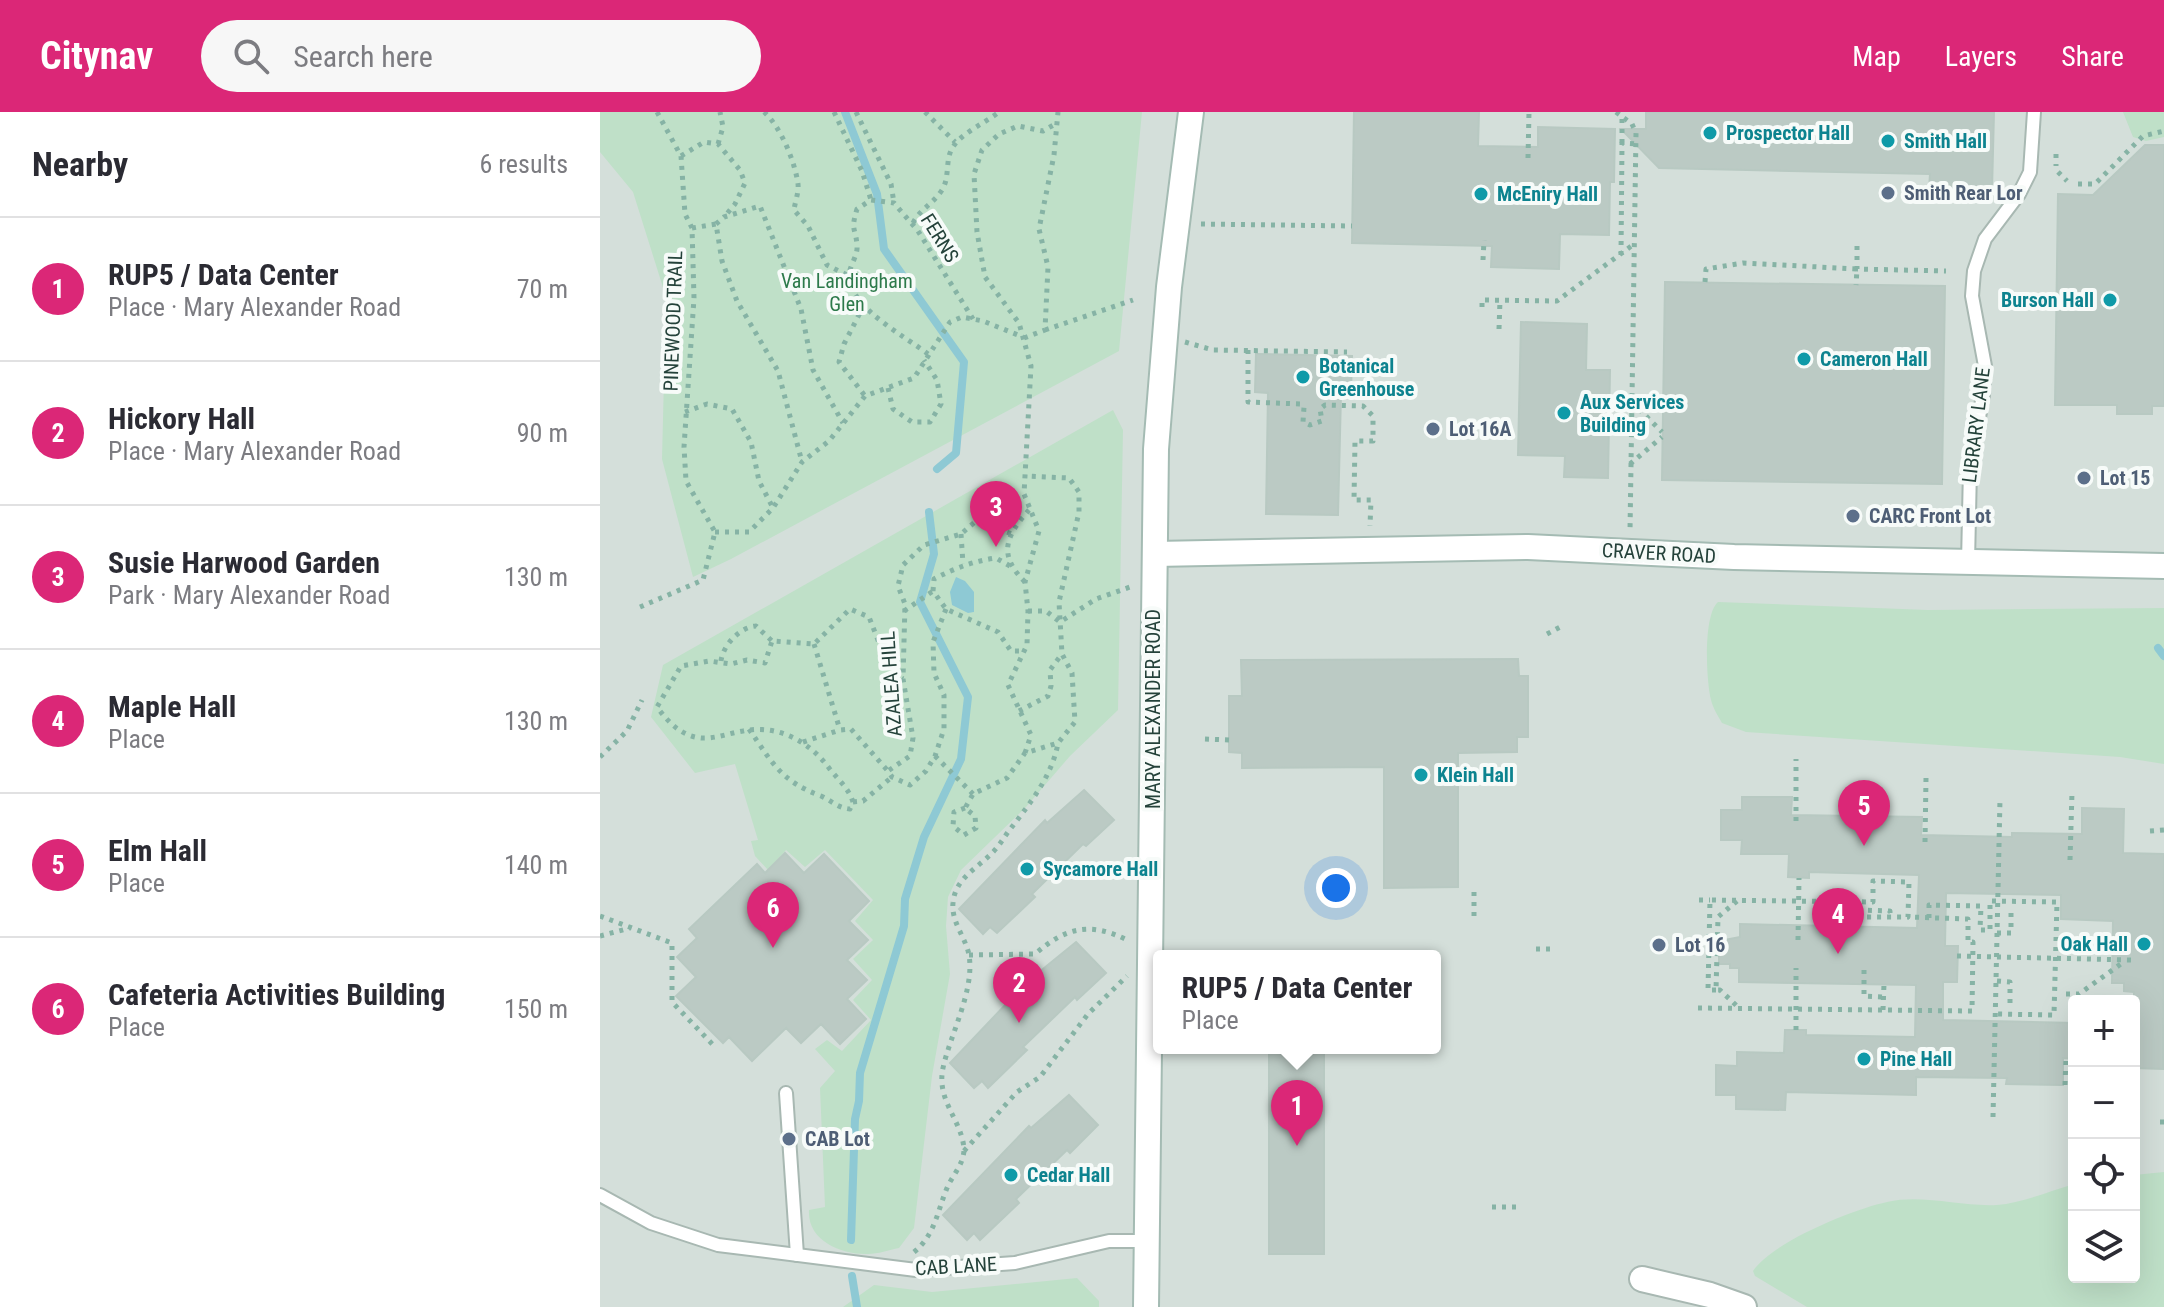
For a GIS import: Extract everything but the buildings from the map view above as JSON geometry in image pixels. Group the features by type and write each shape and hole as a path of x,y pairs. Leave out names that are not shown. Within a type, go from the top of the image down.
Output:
{"street":[{"name":"MARY ALEXANDER ROAD","path":"1146,1307 1160,382 1171,264 1191,112"},
{"name":"CRAVER ROAD","path":"1155,554 1528,547 1749,558 2164,566"},
{"path":"1642,1279 1710,1295 1744,1307"}],"lane":[{"name":"LIBRARY LANE","path":"1968,563 1970,468 1985,366 1972,296 1974,271 1985,239 2019,194 2030,172 2034,112"},
{"path":"786,1093 797,1255"},
{"name":"CAB LANE","path":"600,1195 651,1223 718,1245 895,1268 928,1270 1015,1263 1109,1241 1148,1241"}],"path":[{"name":"PINEWOOD TRAIL","path":"657,112 681,156 685,214 692,228 694,298 685,412 686,481 715,532"},
{"path":"718,144 723,127 720,112"},
{"path":"764,112 780,136 799,187 794,210 808,226 827,265 849,276"},
{"path":"834,112 862,171 871,200 857,209 852,226 857,247 849,276 857,297 875,318 928,354 941,404 930,422 912,422 893,409 888,388"},
{"path":"856,112 891,184 894,203"},
{"path":"925,112 955,142"},
{"path":"913,223 920,210 933,202 943,189 955,142 999,112"},
{"path":"1045,330 1048,267 1039,229 1054,155 1058,112"},
{"path":"1528,158 1529,112"},
{"path":"1620,113 1621,255"},
{"path":"1620,113 1635,127 1636,144 1630,532"},
{"path":"965,808 975,816 976,828 964,835 953,826 954,812 965,808 973,794 1007,778 1025,753 1031,735 1008,685 1027,645 1025,582 1039,531 1024,494 1031,366 1019,323 985,277 974,174 982,150 999,134 1018,126 1043,131 1057,123"},
{"path":"2078,184 2095,184 2143,136 2164,131"},
{"path":"681,156 704,142 718,144 740,170 745,183 735,204 716,224 692,228"},
{"path":"1622,143 1636,144"},
{"path":"2056,154 2057,169 2067,181"},
{"name":"FERNS","path":"871,200 894,203 913,223 973,320"},
{"path":"724,217 760,206 801,309 813,370 843,423"},
{"path":"716,224 722,261 737,301 778,371 802,462"},
{"path":"1200,224 1352,226"},
{"path":"1483,260 1484,240"},
{"path":"1482,307 1482,300 1557,301 1635,244"},
{"path":"1856,285 1857,246"},
{"path":"1705,282 1706,269 1743,263 1946,271"},
{"path":"640,607 703,580 715,532 749,532 773,508 802,462 829,441 865,396 914,378 950,322 962,317 1024,338 1133,300"},
{"path":"1499,329 1500,300"},
{"path":"864,305 844,344 839,362 865,396"},
{"path":"1182,341 1213,350 1347,352"},
{"path":"1248,350 1248,402 1301,404 1304,407 1303,422 1310,425 1322,421 1322,406 1363,406 1373,416 1373,441 1355,441 1354,500 1371,500 1370,526"},
{"path":"1630,464 1662,435 1632,401"},
{"path":"685,412 707,404 732,409 751,442 759,481 773,508"},
{"path":"964,1151 941,1086 942,1069 963,1003 969,955 959,933 953,903 960,884 971,869 995,851 1027,810 1055,759 1058,743 1075,722 1072,673 1062,654 1059,602 1079,512 1079,492 1069,478 1026,476"},
{"path":"1010,566 1006,554 1012,534 1029,510"},
{"path":"963,564 961,534 976,521 1012,534"},
{"name":"AZALEA HILL","path":"853,802 863,801 910,756 913,738 903,679 905,604 898,586 903,565 924,545 961,534"},
{"path":"1022,651 1011,651 998,632 946,609 933,591 934,579 963,564 996,558 1010,566 1025,582"},
{"path":"1060,622 1096,599 1130,587"},
{"path":"903,611 933,591"},
{"path":"721,661 724,648 748,626 756,626 772,641 814,644 850,609 869,617 890,671 903,679"},
{"path":"803,742 851,729 890,774 910,785 926,771 944,729 944,695 934,673 933,642 946,609"},
{"path":"1028,611 1046,611 1060,622"},
{"path":"1547,634 1564,625"},
{"path":"749,729 767,757 790,782 841,808 850,809 853,802 841,779 820,755 803,742 766,728 749,729 700,738 668,722 657,707 681,666 721,661 731,664 747,660 765,663 772,641"},
{"path":"814,644 840,730"},
{"path":"1019,711 1048,696 1050,670 1062,654"},
{"path":"600,757 627,731 642,700"},
{"path":"1205,739 1229,740"},
{"path":"1025,753 1058,743"},
{"path":"935,756 973,794"},
{"path":"1796,759 1796,821"},
{"path":"1925,842 1926,778"},
{"path":"2070,860 2072,792"},
{"path":"1993,1117 2000,799"},
{"path":"2150,831 2164,830"},
{"path":"1798,940 1799,878"},
{"path":"1699,900 1873,902 1873,881 1909,882 1908,917"},
{"path":"1474,887 1474,916"},
{"path":"1710,900 1708,990 1720,990 1739,1008"},
{"path":"1716,990 1718,917 1737,900"},
{"path":"1929,918 1929,905 1981,906 1980,930 1990,930 1990,901 2057,902 2054,1015 1996,1014"},
{"path":"1698,1008 1972,1011 1973,942 1968,942 1968,919 1858,917 1858,910 1890,911 1890,917"},
{"path":"1997,933 2011,933 2011,912"},
{"path":"600,916 672,943 672,1002 716,1048"},
{"path":"600,936 630,928"},
{"path":"969,955 1035,954 1052,940 1074,929 1107,933 1128,941"},
{"path":"1536,949 1556,949"},
{"path":"1957,956 2128,960 2079,994 2066,994"},
{"path":"1796,968 1796,1030"},
{"path":"1864,970 1864,996 1884,997"},
{"path":"895,1268 924,1244 936,1225 947,1186 959,1167 964,1151 1017,1092 1040,1077 1088,1014 1128,975"},
{"path":"1997,981 2010,982 2010,1003"},
{"path":"1883,1010 1884,984"},
{"path":"2065,1085 2066,1058"},
{"path":"1492,1207 1516,1207"}],"shaded area":[{"path":"600,112 2164,112 2164,1307 600,1307"}],"green space":[{"name":"Van Landingham Glen","path":"600,112 1142,112 1119,351 693,577 662,459 666,297 633,192 600,152"},
{"path":"2123,112 2164,112 2164,137 2146,141 2133,137"},
{"path":"1113,410 1123,430 1118,710 961,870 948,897 946,926 950,974 932,1076 914,1228 899,1248 868,1254 837,1249 820,1238 810,1221 809,1210 825,1207 820,1088 835,1071 815,1049 827,1040 842,1051 871,1020 853,1000 872,980 853,959 873,940 855,921 873,900 825,850 805,867 786,850 768,870 755,856 751,841 758,840 735,764 695,773 651,717 663,665"},
{"path":"1718,602 1928,610 2164,608 2164,764 2120,757 1746,732 1722,723 1711,700 1708,633 1713,609"},
{"path":"2164,1172 2164,1307 1807,1307 1755,1276 1753,1271 1777,1249 1795,1238 1835,1219 1887,1202 1914,1199 1997,1205 2068,1186 2068,1283 2140,1283 2140,1174"},
{"path":"1077,1278 1099,1301 1099,1307 843,1307 874,1285 932,1292"}],"water":[{"path":"956,577 965,581 974,592 974,612 968,613 952,605 950,592"}],"waterway":[{"path":"845,112 877,194 884,249 964,362 956,453 937,469"},
{"path":"851,1240 855,1119 860,1073 904,926 905,899 924,837 961,759 968,697 920,602 934,554 929,512"},
{"path":"2158,648 2164,656"},
{"path":"852,1276 857,1307"}],"place":[{"name":"Prospector Hall","path":"1710,133"},
{"name":"Smith Hall","path":"1888,141"},
{"name":"Smith Rear Lor","path":"1888,193"},
{"name":"McEniry Hall","path":"1481,194"},
{"name":"Burson Hall","path":"2110,300"},
{"name":"Cameron Hall","path":"1804,359"},
{"name":"Botanical Greenhouse","path":"1303,377"},
{"name":"Aux Services Building","path":"1564,413"},
{"name":"Lot 16A","path":"1433,429"},
{"name":"Lot 15","path":"2084,478"},
{"name":"CARC Front Lot","path":"1853,516"},
{"name":"Susie Harwood Garden","path":"996,547"},
{"name":"Klein Hall","path":"1421,775"},
{"name":"Elm Hall","path":"1864,846"},
{"name":"Sycamore Hall","path":"1027,869"},
{"name":"Oak Hall","path":"2144,944"},
{"name":"Lot 16","path":"1659,945"},
{"name":"Cafeteria Activities Building","path":"773,948"},
{"name":"Maple Hall","path":"1838,954"},
{"name":"Hickory Hall","path":"1019,1023"},
{"name":"Pine Hall","path":"1864,1059"},
{"name":"CAB Lot","path":"789,1139"},
{"name":"RUP5 / Data Center","path":"1297,1146"},
{"name":"Cedar Hall","path":"1011,1175"}]}
